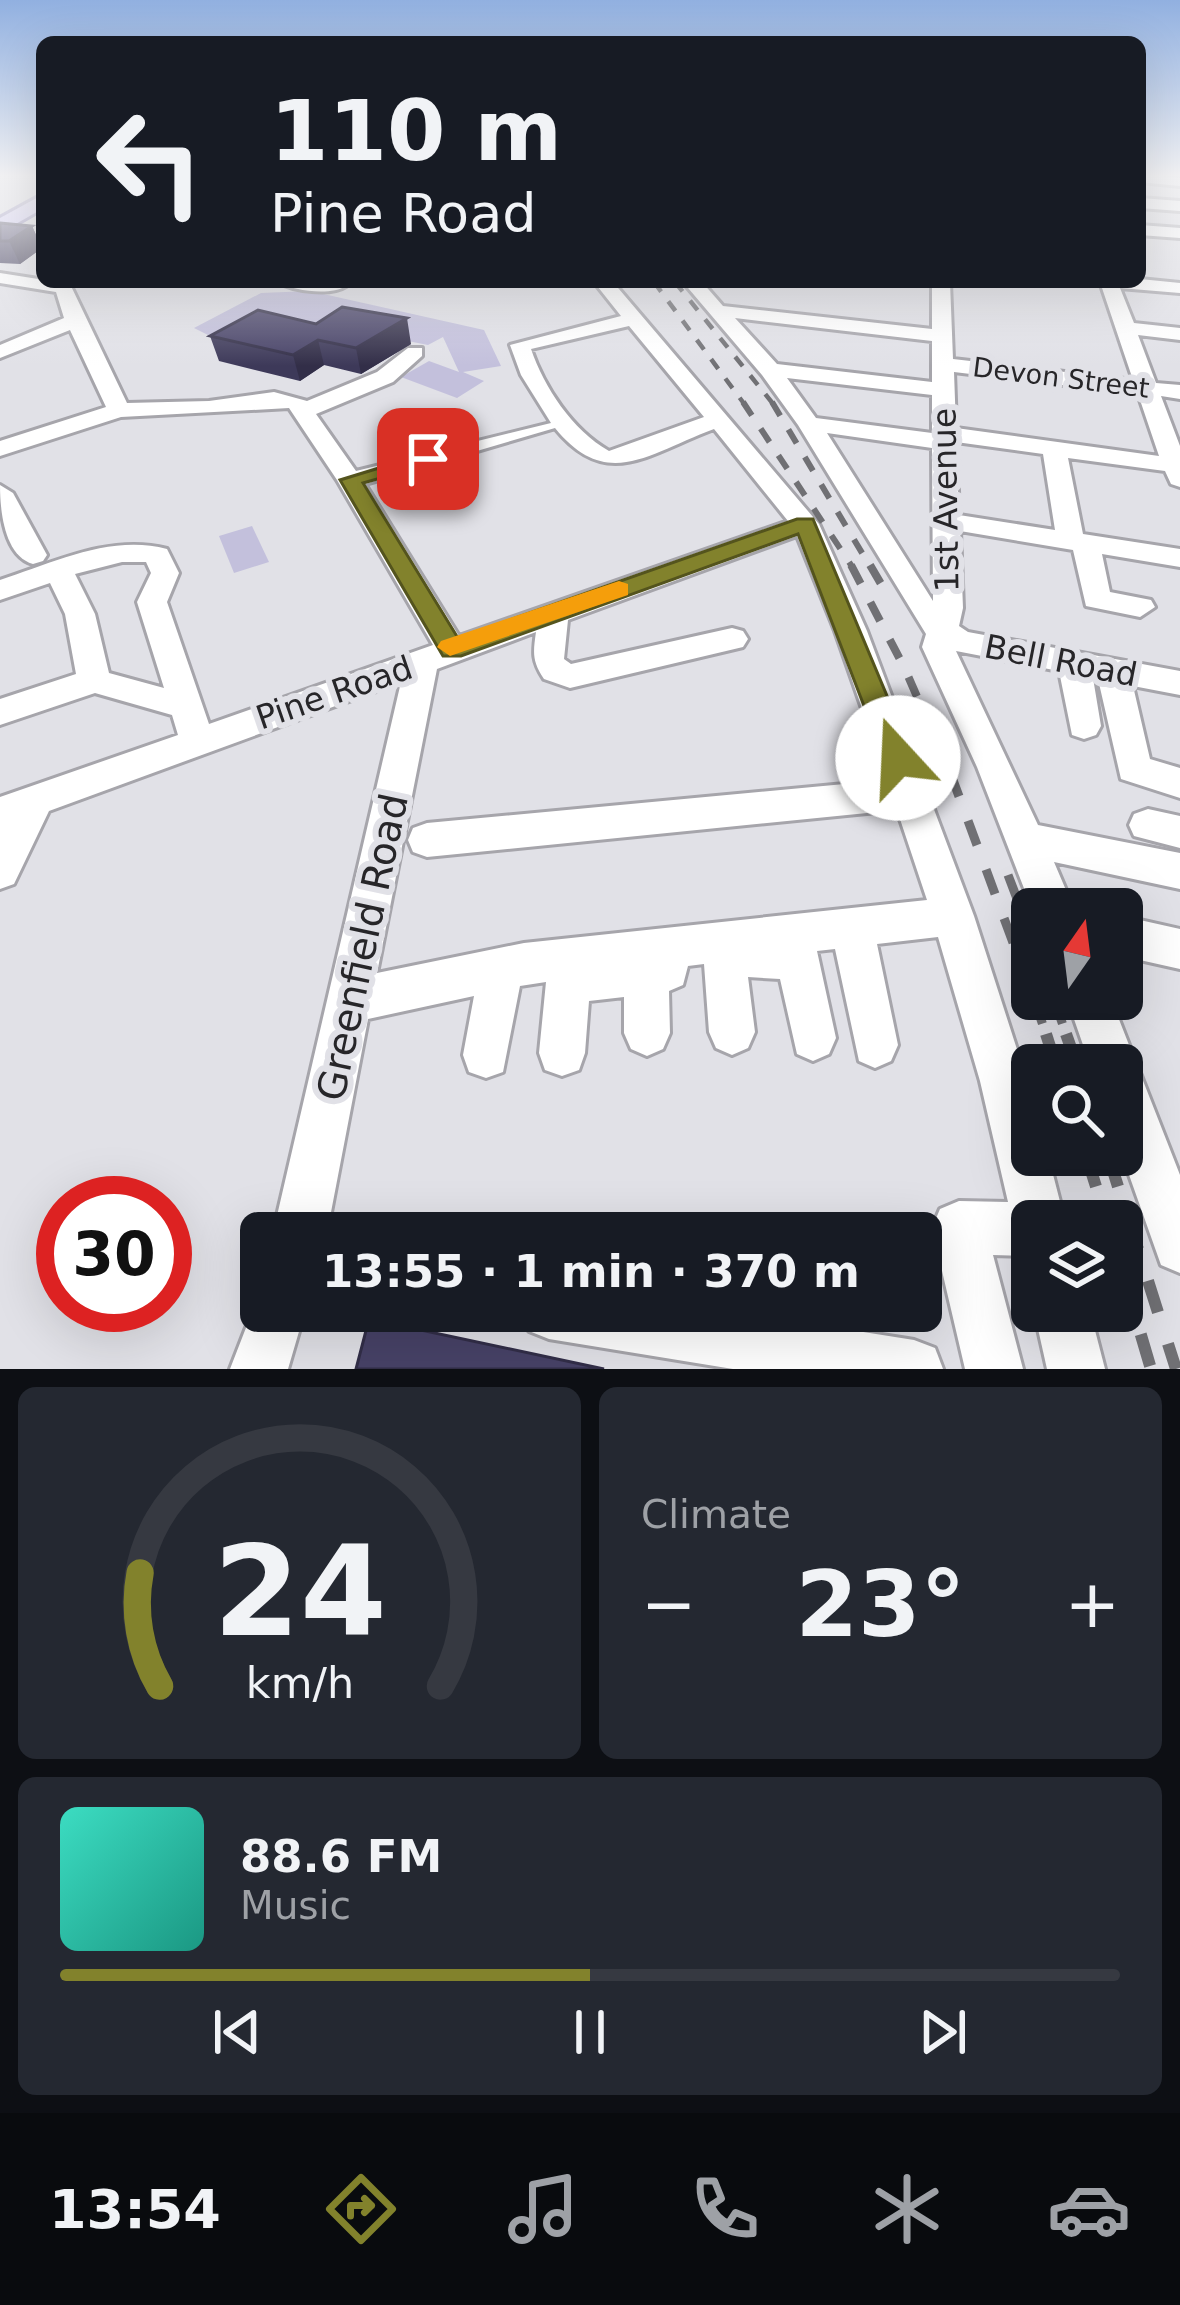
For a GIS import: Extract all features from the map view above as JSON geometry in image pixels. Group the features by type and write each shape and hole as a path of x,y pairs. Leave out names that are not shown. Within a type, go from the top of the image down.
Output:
{"street":[{"path":"0,278 36,284"},
{"path":"1146,286 1180,288"},
{"path":"64,288 118,410"},
{"path":"608,288 805,524 911,793 953,916 1035,1200"},
{"path":"698,288 770,370 809,424 845,477 920,609 943,633"},
{"name":"1st Avenue","path":"936,288 943,336 948,608 938,647 1044,888"},
{"path":"809,424 1054,448 1178,470 1170,425 1146,388 1112,288"},
{"path":"721,311 943,336"},
{"path":"635,319 520,345 563,424 593,457 608,459 720,419"},
{"path":"0,352 75,321"},
{"path":"1124,328 1180,334"},
{"path":"305,410 385,377 415,352"},
{"name":"Devon Street","path":"770,370 1180,392"},
{"path":"0,449 163,399 297,403 350,480 437,655"},
{"path":"350,480 544,428"},
{"path":"1054,448 1098,599 1140,607"},
{"path":"0,494 80,614 94,681"},
{"path":"946,521 1180,558"},
{"name":"Pine Road","path":"18,807 805,524"},
{"path":"0,590 46,564 138,551 157,555 165,573 152,602 197,740"},
{"path":"554,613 548,660 556,671 570,676 732,639"},
{"name":"Bell Road","path":"943,633 1075,674 1113,671 1180,683"},
{"name":"Greenfield Road","path":"305,1212 351,1001 437,655"},
{"path":"981,667 1075,674 1084,727"},
{"path":"1113,671 1134,769 1180,783"},
{"path":"0,712 94,681 184,706"},
{"path":"427,840 911,793"},
{"path":"0,871 18,807"},
{"path":"1024,838 1180,871"},
{"path":"569,970 953,916"},
{"path":"853,928 874,1045"},
{"path":"1143,941 1180,949"},
{"path":"351,1001 501,970 646,972 786,955 798,958 813,1038"},
{"path":"725,962 732,1032"},
{"path":"486,1054 501,970"},
{"path":"562,1053 569,970"},
{"path":"646,972 647,1033"},
{"path":"1143,1144 1180,1246"},
{"path":"994,1369 959,1228 1011,1228"},
{"path":"259,1369 270,1332"},
{"path":"681,1332 914,1369"},
{"path":"1067,1332 1076,1369"}],"shaded area":[{"path":"310,291 484,330 501,366 463,372 484,381 457,398 401,377 429,361 459,372 443,337 428,345 318,328 262,327 208,335 194,328 261,293"},
{"path":"252,526 269,562 234,573 219,536"}],"building":[{"path":"342,307 407,318 356,348 318,340 293,355 210,336 258,310 316,324"},
{"path":"366,1332 430,1332 604,1369 356,1369"}],"railway":[{"path":"658,288 745,405"},
{"path":"680,288 773,404"},
{"path":"773,404 871,568"},
{"path":"745,405 853,568"},
{"path":"851,565 905,669 951,775"},
{"path":"870,565 884,589"},
{"path":"950,772 1011,937"},
{"path":"1008,875 1013,888"},
{"path":"1041,1020 1046,1035"},
{"path":"1061,1020 1067,1037"},
{"path":"1066,1034 1070,1044"},
{"path":"1046,1035 1049,1044"},
{"path":"1093,1176 1100,1200"},
{"path":"1115,1176 1176,1369"},
{"path":"1140,1332 1151,1369"}],"slow traffic":[{"path":"450,647 619,589"}],"route":[{"path":"428,459 350,480 452,650 805,524 898,758"}]}
